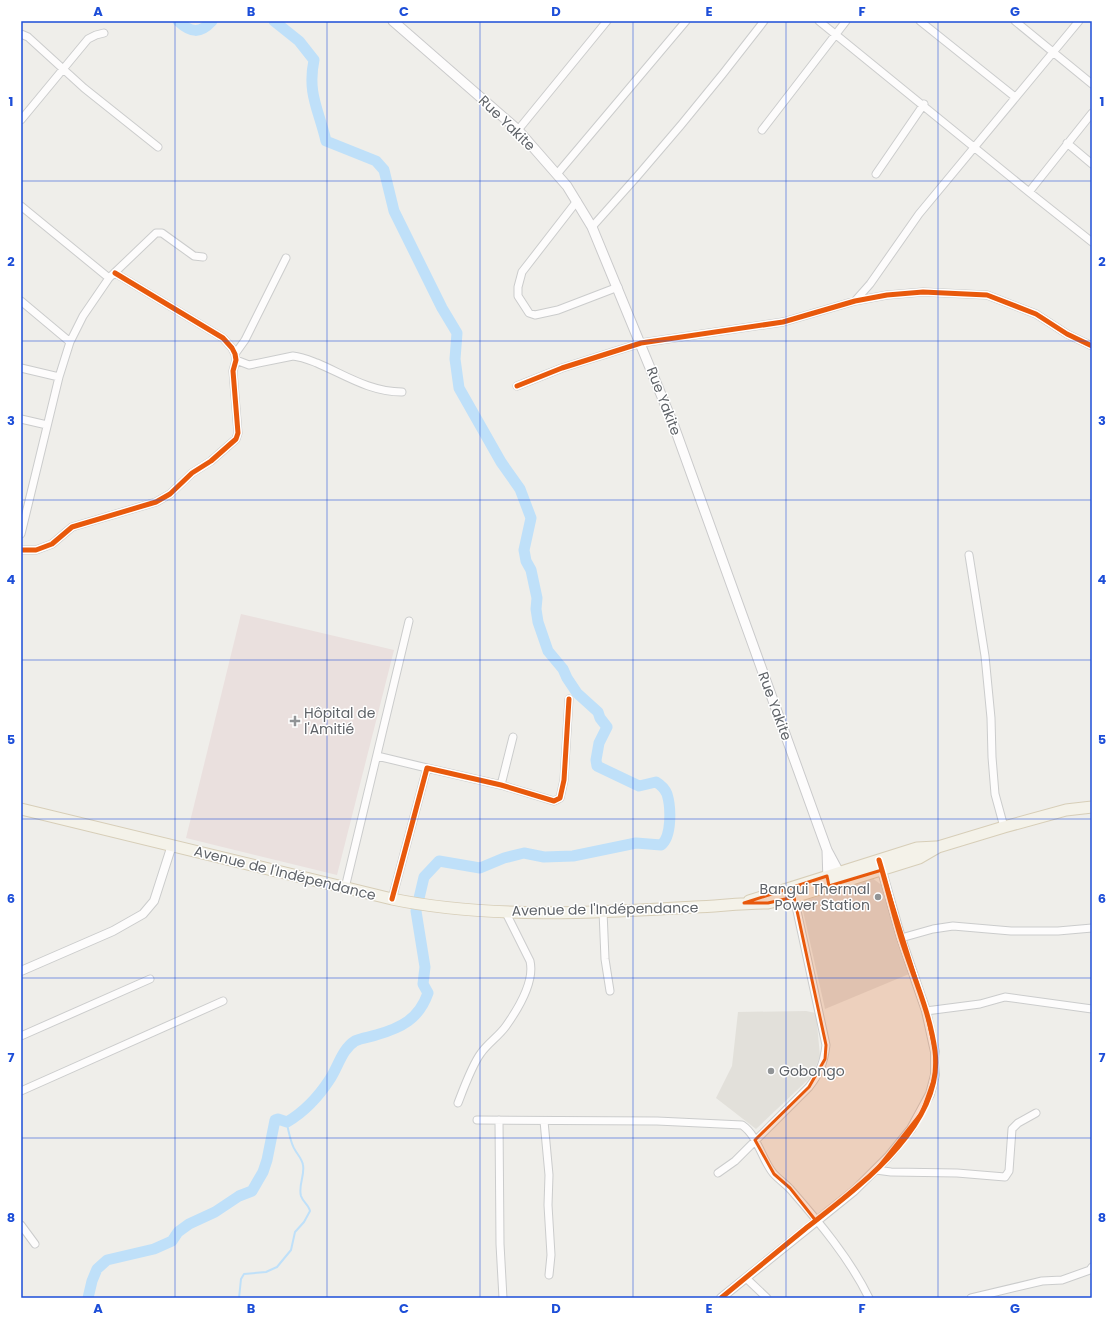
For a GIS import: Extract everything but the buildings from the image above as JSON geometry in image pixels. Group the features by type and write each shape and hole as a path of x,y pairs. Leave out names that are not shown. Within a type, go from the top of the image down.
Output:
{"main road":[{"name":"Rue Yakite","path":"393,21 518,130 557,174 577,201 592,226 677,433 827,850 842,877"},
{"name":"Avenue de l'Indépendance","path":"744,903 765,894 828,881 880,865 917,848 938,847 1004,826 1066,810 1092,807"},
{"name":"Avenue de l'Indépendance","path":"21,809 345,888 426,906 505,912 603,911 768,903 794,897 828,881"},
{"name":"Rue Yakite","path":"827,850 828,881"}],"street":[{"path":"518,130 607,21"},
{"path":"557,174 686,21"},
{"path":"592,226 635,179 738,56 764,21"},
{"path":"819,21 924,104 974,147 1092,242"},
{"path":"762,130 846,21"},
{"path":"920,21 1015,97"},
{"path":"1015,21 1092,84"},
{"path":"855,301 870,284 919,214 1079,21"},
{"path":"21,120 88,39 104,33"},
{"path":"21,34 28,37 62,69 158,147"},
{"path":"876,174 924,104"},
{"path":"1029,192 1092,113"},
{"path":"1067,143 1092,164"},
{"path":"577,201 522,272 518,287 518,296 529,313 535,315 558,310 618,287"},
{"path":"21,206 109,278"},
{"path":"21,534 59,377 70,342 83,316 109,278 156,233 162,233 194,256 203,257"},
{"path":"21,550 36,550 52,544 72,527 156,502 170,494 192,473 206,465 236,439 239,426 233,371 236,357 286,258"},
{"path":"115,272 223,338 236,357 249,365 299,356 362,384 387,392 402,392"},
{"path":"517,386 562,368 641,343 783,322 855,301 887,295 923,292 987,295 1030,312 1067,334 1092,346"},
{"path":"21,301 70,342"},
{"path":"21,368 59,377"},
{"path":"21,419 48,425"},
{"path":"969,555 985,656 991,718 995,794 1004,826"},
{"path":"345,888 409,620"},
{"path":"377,756 501,785 554,801 560,798 564,780 569,699"},
{"path":"501,785 513,737"},
{"path":"392,899 427,768"},
{"path":"21,972 113,931 143,914 154,901 172,845"},
{"path":"720,1298 854,1191 876,1170 911,1129 930,1094 935,1075 935,1052 926,1011 901,938 880,865"},
{"path":"718,1173 735,1161 810,1087 819,1074 825,1059 826,1045 794,897"},
{"path":"603,911 605,959 610,991"},
{"path":"458,1103 480,1054 506,1027 522,1000 530,978 530,961 505,912"},
{"path":"901,938 933,928 953,926 1011,931 1058,931 1092,928"},
{"path":"21,1036 150,979"},
{"path":"926,1011 980,1004 1005,997 1092,1009"},
{"path":"21,1092 222,1001"},
{"path":"876,1170 891,1172 957,1173 1005,1177 1009,1171 1012,1129 1018,1123 1036,1113"},
{"path":"477,1120 738,1123 745,1127 756,1140 764,1160 774,1174 790,1188 856,1272 869,1298"},
{"path":"499,1120 500,1244 503,1298"},
{"path":"544,1121 549,1175 548,1205 551,1256 549,1275"},
{"path":"21,1225 35,1244"},
{"path":"971,1298 1042,1281 1062,1280 1090,1270 1092,1267"},
{"path":"746,1278 767,1298"}],"highlighted area":[{"path":"882,870 926,1011 935,1052 935,1075 922,1112 876,1170 816,1221 790,1188 774,1174 755,1140 809,1087 825,1059 826,1045 794,897 768,903 744,903 827,876 829,886"}],"shaded area":[{"name":"Hôpital de l'Amitié","path":"241,614 394,650 337,875 186,838"},
{"path":"872,878 883,886 909,974 825,1009 801,902"},
{"name":"Gobongo","path":"806,1011 816,1013 820,1056 812,1076 756,1129 716,1098 732,1066 738,1012"}],"waterway":[{"path":"178,21 191,30 199,30 212,21"},
{"path":"88,1298 92,1281 97,1269 107,1260 154,1249 172,1241 178,1232 189,1224 215,1212 239,1196 252,1191 263,1172 267,1160 275,1120 278,1119 287,1122 311,1103 330,1079 341,1058 351,1044 360,1039 393,1029 408,1021 420,1010 428,993 423,984 425,967 416,911 424,877 439,861 480,868 504,858 524,853 544,857 573,856 636,843 661,845 665,841 669,829 670,814 668,800 666,792 661,786 656,782 639,786 597,766 596,760 599,743 607,727 600,718 598,712 577,693 563,669 548,651 538,622 536,609 537,598 531,570 526,561 524,550 531,518 520,489 501,462 459,388 455,359 457,333 442,308 394,211 384,170 376,161 326,141 313,92 312,72 314,60 299,41 274,21"},
{"path":"239,1298 241,1279 244,1274 266,1272 277,1267 291,1250 295,1232 304,1222 310,1211 301,1196 300,1188 303,1165 292,1144 287,1122"}],"cycle path":[{"path":"21,550 36,550 52,544 72,527 156,502 170,494 192,473 211,461 236,439 238,433 233,371 236,360 232,348 223,338 115,273"},
{"path":"517,386 562,368 641,343 783,322 855,301 887,295 923,292 987,295 1036,314 1067,334 1092,346"},
{"path":"392,899 427,768 501,785 554,801 560,798 564,780 569,699"},
{"path":"721,1298 871,1175 893,1153 912,1129 926,1104 934,1078 935,1051 933,1037 925,1008 901,938 879,860"}],"place":[{"name":"Hôpital de l'Amitié","path":"295,721"},
{"name":"Bangui Thermal Power Station","path":"878,897"},
{"name":"Gobongo","path":"771,1071"}]}
